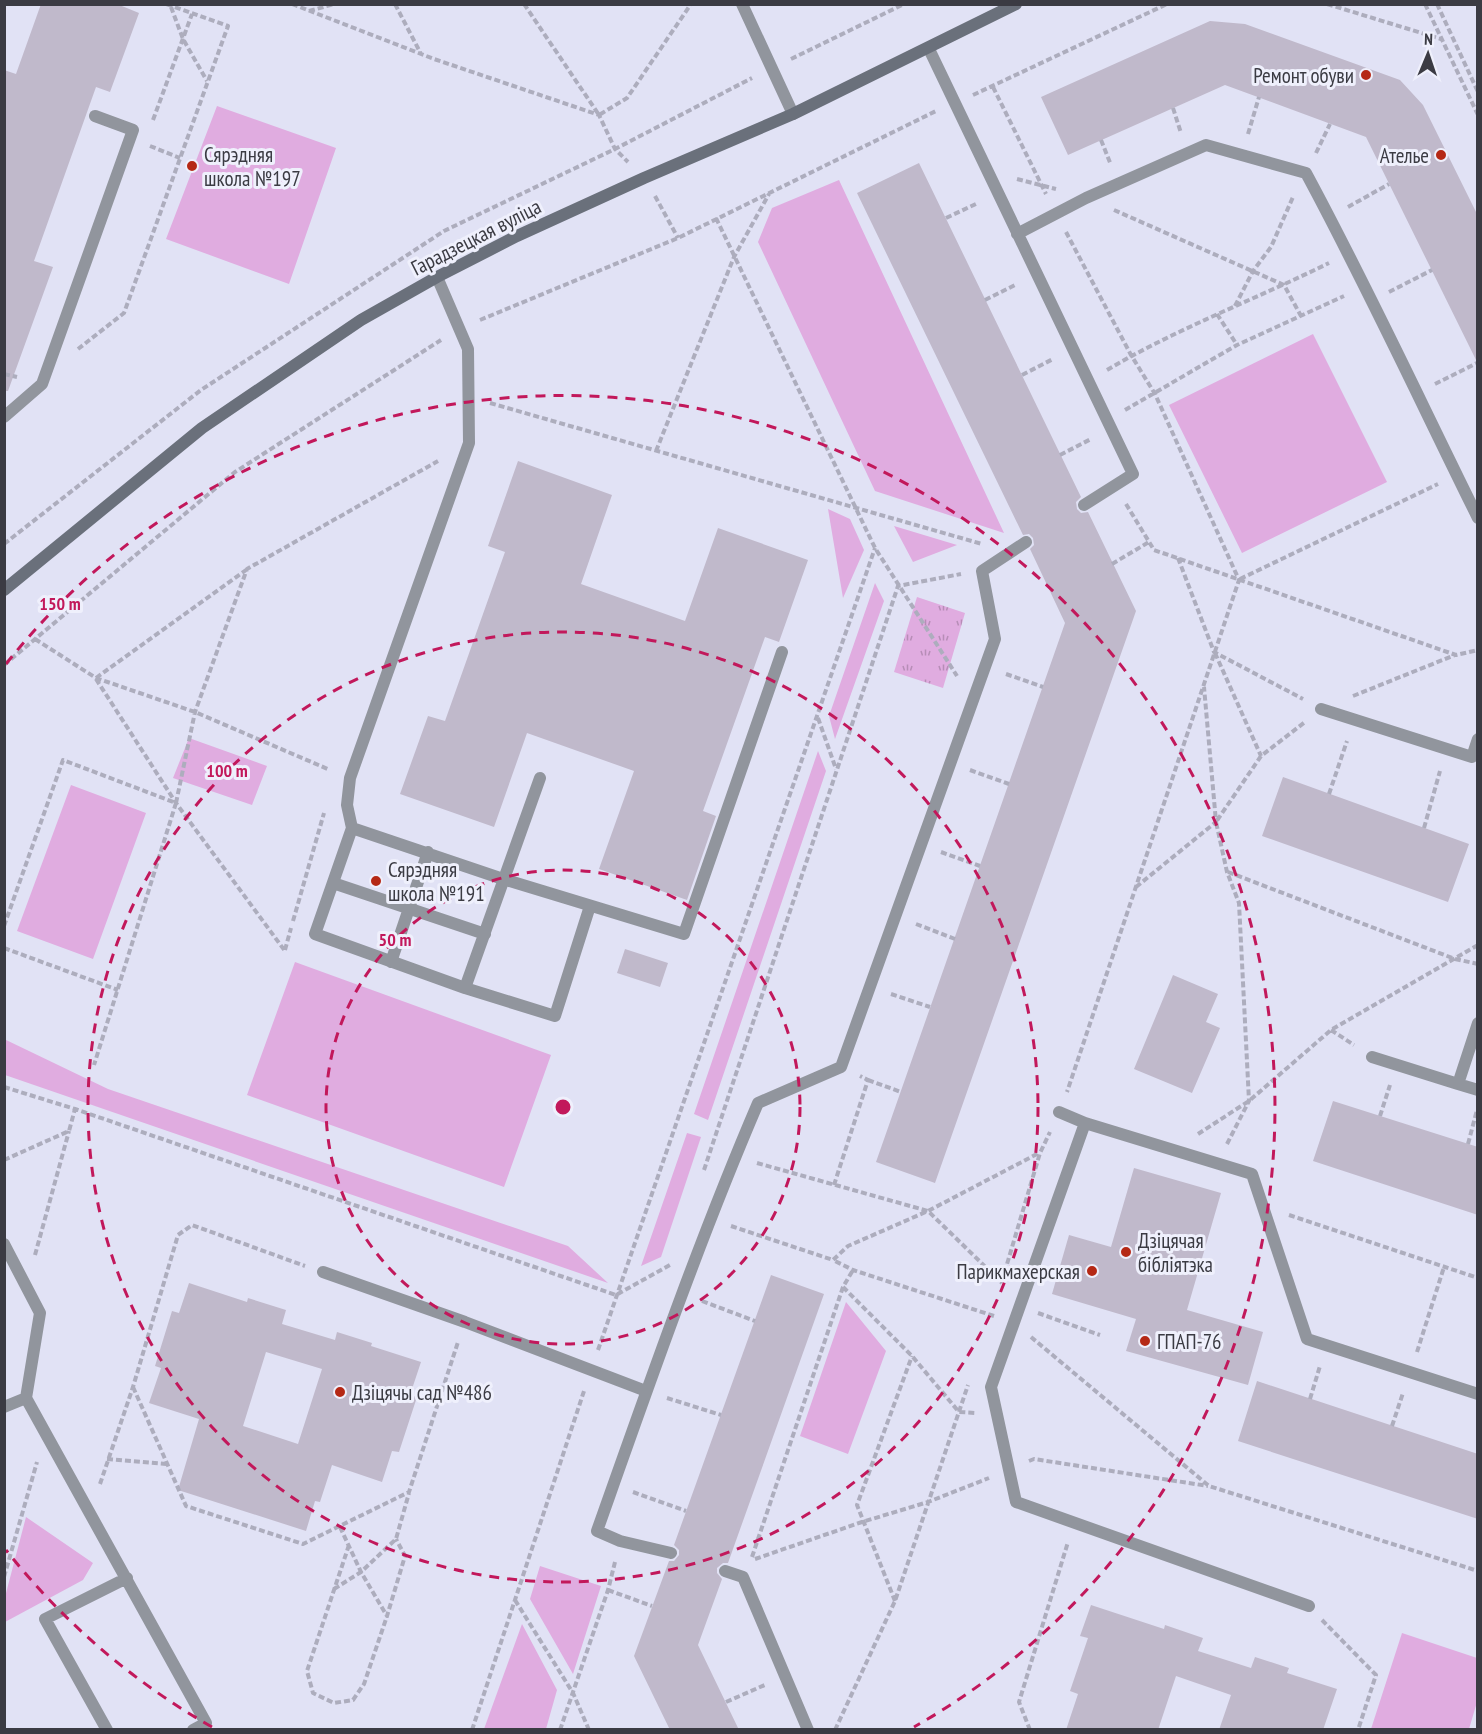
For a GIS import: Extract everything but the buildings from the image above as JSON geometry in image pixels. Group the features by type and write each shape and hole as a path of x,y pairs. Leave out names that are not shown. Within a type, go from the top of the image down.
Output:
{"street":[{"name":"Гарадзецкая вуліца","path":"4,590 202,428 361,320 437,277 517,236 793,114 929,49 1016,4"}],"lane":[{"path":"742,4 793,114"},
{"path":"929,49 1133,474 1084,506"},
{"path":"4,417 42,384 134,130 95,116"},
{"path":"1017,234 1086,198 1206,145 1306,173 1349,253 1478,518"},
{"path":"437,277 468,349 469,443 350,778 347,805 352,828 315,934 465,988 555,1016 590,906"},
{"path":"671,1553 620,1540 597,1531 646,1391 735,1157 758,1103 841,1067 995,639 982,571 1026,542"},
{"path":"352,828 503,879 684,934 782,652"},
{"path":"1322,709 1447,749 1475,762 1478,739"},
{"path":"465,988 540,778"},
{"path":"391,962 428,852"},
{"path":"333,882 485,934"},
{"path":"1458,1084 1478,1023"},
{"path":"1372,1057 1478,1090"},
{"path":"1059,1112 1085,1123 1252,1174 1307,1339 1478,1394"},
{"path":"1085,1123 991,1387 1016,1502 1308,1606"},
{"path":"4,1244 40,1313 26,1398 206,1723 193,1730"},
{"path":"323,1272 465,1322 646,1391"},
{"path":"4,1407 26,1398"},
{"path":"725,1571 743,1576 808,1730"},
{"path":"108,1730 45,1619 127,1578"}],"path":[{"path":"292,4 422,55 598,115 627,98 691,4"},
{"path":"309,11 334,4"},
{"path":"395,4 422,55"},
{"path":"524,4 598,115 615,149 644,178 678,238"},
{"path":"4,665 235,472 460,328 678,238 954,102 993,87 1167,4"},
{"path":"1327,4 1441,39"},
{"path":"1425,4 1478,115"},
{"path":"1437,4 1478,92"},
{"path":"169,5 183,39 208,81"},
{"path":"77,350 124,313 228,26 169,5"},
{"path":"993,87 1056,213 1131,355 1155,394 1239,580 1059,1112 1040,1153 998,1294"},
{"path":"1242,155 1259,97"},
{"path":"1235,306 1253,271 1271,247 1288,207 1330,124"},
{"path":"129,144 145,144 180,158"},
{"path":"987,172 1042,184 1086,198 1284,285 1301,316"},
{"path":"1330,216 1389,184"},
{"path":"946,218 998,193"},
{"path":"656,451 734,257 769,194"},
{"path":"716,218 875,548 972,699"},
{"path":"1088,381 1131,355 1349,253"},
{"path":"1371,301 1432,270"},
{"path":"985,300 1036,274"},
{"path":"1060,455 1155,394 1238,345 1364,286"},
{"path":"1217,314 1238,345"},
{"path":"1022,375 1072,349"},
{"path":"1416,394 1477,363"},
{"path":"469,397 1011,552"},
{"path":"96,678 247,569 469,443"},
{"path":"1239,580 1456,475"},
{"path":"1114,486 1154,550 1456,655"},
{"path":"1112,564 1149,542"},
{"path":"472,1730 616,1295 818,718 875,548"},
{"path":"1178,558 1214,652 1261,756"},
{"path":"94,1065 176,803 195,712 247,569"},
{"path":"898,586 982,571"},
{"path":"702,1176 898,586"},
{"path":"35,639 96,678 195,712 350,778"},
{"path":"1135,887 1216,822 1261,756 1322,709 1456,655 1478,650"},
{"path":"1214,652 1322,709"},
{"path":"984,667 1042,687"},
{"path":"96,678 176,803 285,951 327,805 347,805"},
{"path":"1203,685 1216,822 1227,872 1239,903 1249,1101 1216,1163"},
{"path":"818,718 837,770"},
{"path":"1329,794 1355,720"},
{"path":"1424,828 1447,749"},
{"path":"4,926 63,760 176,803"},
{"path":"950,764 1009,784"},
{"path":"920,845 980,866"},
{"path":"1227,872 1455,959 1478,964"},
{"path":"895,916 955,939"},
{"path":"1173,1150 1249,1101 1331,1030 1478,945"},
{"path":"4,948 117,990"},
{"path":"870,987 930,1007"},
{"path":"1380,1116 1396,1065"},
{"path":"841,1067 901,1092"},
{"path":"834,1185 868,1080"},
{"path":"4,1087 75,1109 616,1295 671,1264 685,1288 755,1321"},
{"path":"1468,1144 1478,1108"},
{"path":"27,1287 75,1109"},
{"path":"4,1160 69,1131"},
{"path":"833,1260 848,1246 928,1211 1040,1153"},
{"path":"735,1157 928,1211 1002,1283 1019,1307 1100,1335"},
{"path":"1262,1206 1478,1278"},
{"path":"712,1220 833,1260 853,1270 1014,1323 1209,1486"},
{"path":"100,1484 133,1387 178,1235 192,1225 323,1272"},
{"path":"1392,1426 1444,1267"},
{"path":"853,1270 843,1287 751,1561 862,1521 928,1502 1034,1459 1209,1486 1478,1571"},
{"path":"843,1287 912,1356 959,1412 997,1415"},
{"path":"988,1325 991,1315"},
{"path":"333,1590 361,1572 396,1539 409,1492 465,1322"},
{"path":"1310,1399 1327,1345"},
{"path":"895,1601 857,1505 912,1356"},
{"path":"835,1730 895,1601 969,1379"},
{"path":"133,1387 186,1506 303,1544 409,1492"},
{"path":"646,1391 721,1415"},
{"path":"4,1577 46,1431"},
{"path":"107,1459 167,1464"},
{"path":"613,1485 686,1511"},
{"path":"1030,1730 1019,1702 1074,1524"},
{"path":"340,1527 361,1572 387,1616"},
{"path":"349,1545 307,1671 313,1693 334,1703 353,1700 364,1684 405,1556 396,1539"},
{"path":"560,1730 608,1590 620,1540"},
{"path":"608,1590 652,1606"},
{"path":"515,1600 573,1693 589,1730"},
{"path":"1308,1606 1376,1675 1358,1730"},
{"path":"726,1702 785,1676"}],"green space":[{"path":"217,106 336,148 289,284 166,239"},
{"path":"839,180 1004,533 875,491 758,242 772,208"},
{"path":"1313,334 1387,482 1242,553 1169,405"},
{"path":"828,509 850,519 864,550 843,598"},
{"path":"894,526 957,545 913,562"},
{"path":"875,583 884,601 835,739 829,716"},
{"path":"917,597 965,613 943,688 894,672"},
{"path":"189,738 267,766 252,805 173,778"},
{"path":"818,751 826,771 708,1120 694,1114"},
{"path":"71,785 146,813 93,959 17,931"},
{"path":"295,962 551,1055 504,1187 247,1095"},
{"path":"4,1039 108,1089 568,1246 608,1283 5,1075"},
{"path":"687,1133 701,1137 661,1257 641,1266"},
{"path":"846,1302 886,1351 848,1454 800,1436"},
{"path":"26,1517 93,1563 83,1580 5,1622 5,1597"},
{"path":"540,1566 601,1586 573,1674 530,1599"},
{"path":"522,1624 557,1690 546,1729 484,1729"},
{"path":"1402,1633 1477,1658 1477,1702 1469,1729 1371,1729"}],"place":[{"name":"Ремонт обуви","path":"1366,75"},
{"name":"Ателье","path":"1441,155"},
{"name":"Сярэдняя школа №197","path":"192,166"},
{"name":"Сярэдняя школа №191","path":"376,881"},
{"name":"Дзіцячая бібліятэка","path":"1126,1252"},
{"name":"Парикмахерская","path":"1092,1271"},
{"name":"ГПАП-76","path":"1145,1341"},
{"name":"Дзіцячы сад №486","path":"340,1392"}]}
